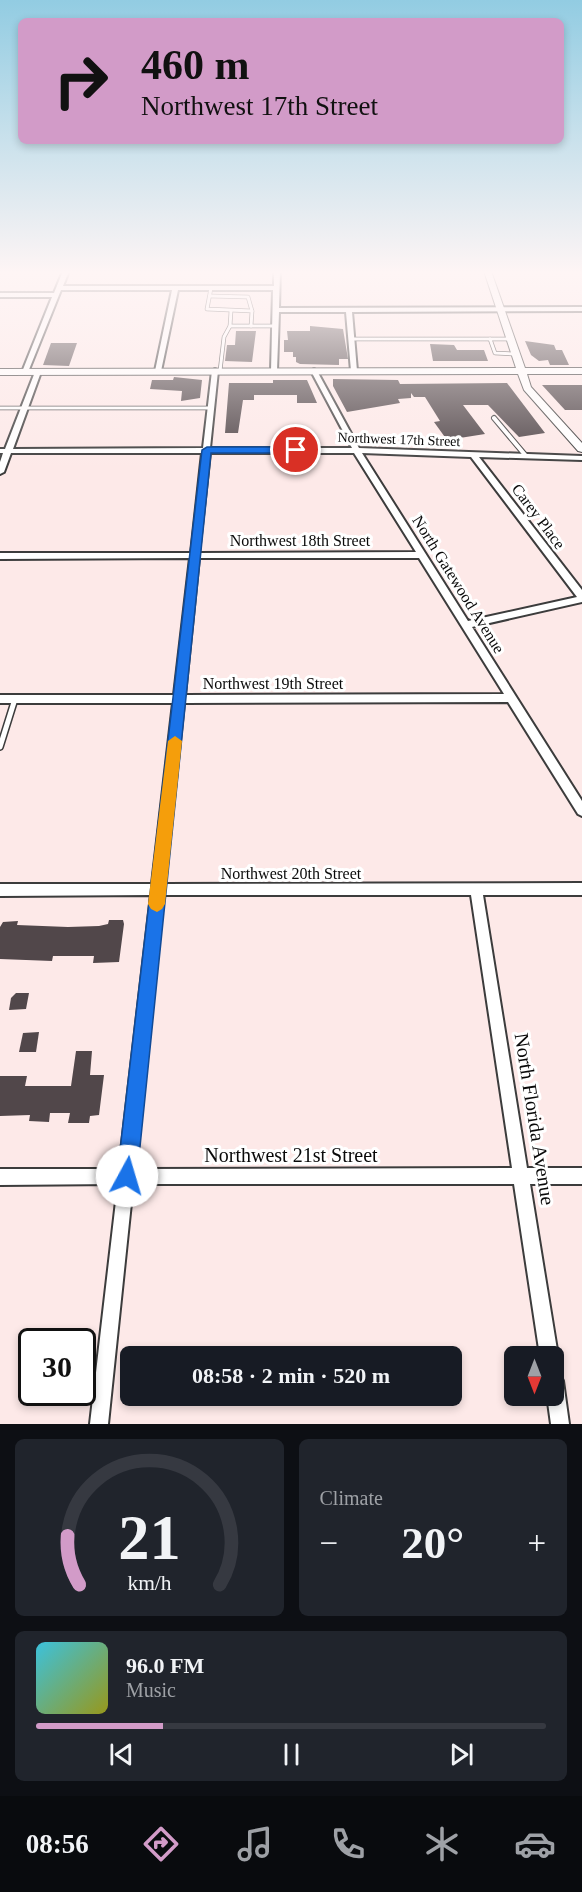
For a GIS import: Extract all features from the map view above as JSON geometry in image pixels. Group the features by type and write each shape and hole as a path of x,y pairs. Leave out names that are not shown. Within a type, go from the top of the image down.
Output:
{"street":[{"path":"25,372 39,337"},
{"path":"158,371 165,337"},
{"path":"274,371 275,337"},
{"path":"352,339 354,371"},
{"path":"510,339 526,388 582,449"},
{"path":"99,1424 195,556 218,371"},
{"name":"North Gatewood Avenue","path":"314,371 331,407 421,555 582,811"},
{"path":"0,372 582,371"},
{"path":"0,472 4,450 25,408 38,372"},
{"name":"Northwest 17th Street","path":"4,450 358,451 582,458"},
{"name":"Carey Place","path":"473,454 582,598"},
{"name":"Northwest 18th Street","path":"0,556 421,555"},
{"path":"466,625 582,598"},
{"name":"Northwest 19th Street","path":"0,699 511,698"},
{"name":"North Florida Avenue","path":"476,889 548,1346"},
{"name":"Northwest 20th Street","path":"0,890 582,889"},
{"name":"Northwest 21st Street","path":"0,1177 582,1176"},
{"path":"557,1406 560,1424"}],"lane":[{"path":"218,371 224,337"},
{"path":"352,339 510,339"},
{"path":"490,339 495,353 515,354"},
{"path":"0,408 212,408"},
{"path":"494,418 526,456"},
{"path":"0,747 15,699"}],"building":[{"path":"236,337 255,337 252,362 225,361 227,345 235,345"},
{"path":"288,337 344,337 348,359 339,359 339,365 300,364 296,362 296,357 293,357 293,352 284,352 284,340 288,340"},
{"path":"525,341 554,345 556,350 562,350 569,365 550,365 548,360 539,361 531,355"},
{"path":"51,343 77,343 69,366 43,365"},
{"path":"430,344 454,345 457,350 484,350 488,361 433,361"},
{"path":"174,377 202,380 200,398 181,401 182,391 150,389 152,380 173,380"},
{"path":"333,379 398,380 400,384 507,383 545,433 519,437 488,405 463,405 485,434 447,440 434,422 440,421 425,397 414,397 411,393 411,398 398,399 400,403 347,412 333,386"},
{"path":"273,380 307,380 317,403 297,403 297,395 254,395 254,400 243,400 238,433 225,433 229,383 273,383"},
{"path":"542,385 582,385 582,410 565,410"},
{"path":"109,920 123,920 124,924 119,962 93,963 94,956 53,956 52,961 0,959 0,927 3,922 18,921 17,925 68,927 99,926 108,924"},
{"path":"16,993 29,993 26,1009 9,1010 11,998"},
{"path":"39,1032 36,1052 19,1052 23,1033"},
{"path":"76,1051 92,1051 90,1075 104,1075 99,1115 90,1116 89,1123 68,1123 70,1113 50,1113 49,1122 29,1121 30,1115 0,1116 0,1076 27,1076 25,1086 71,1086"}],"slow traffic":[{"path":"157,904 175,741"}],"route":[{"path":"127,1176 207,450 296,450"}]}
